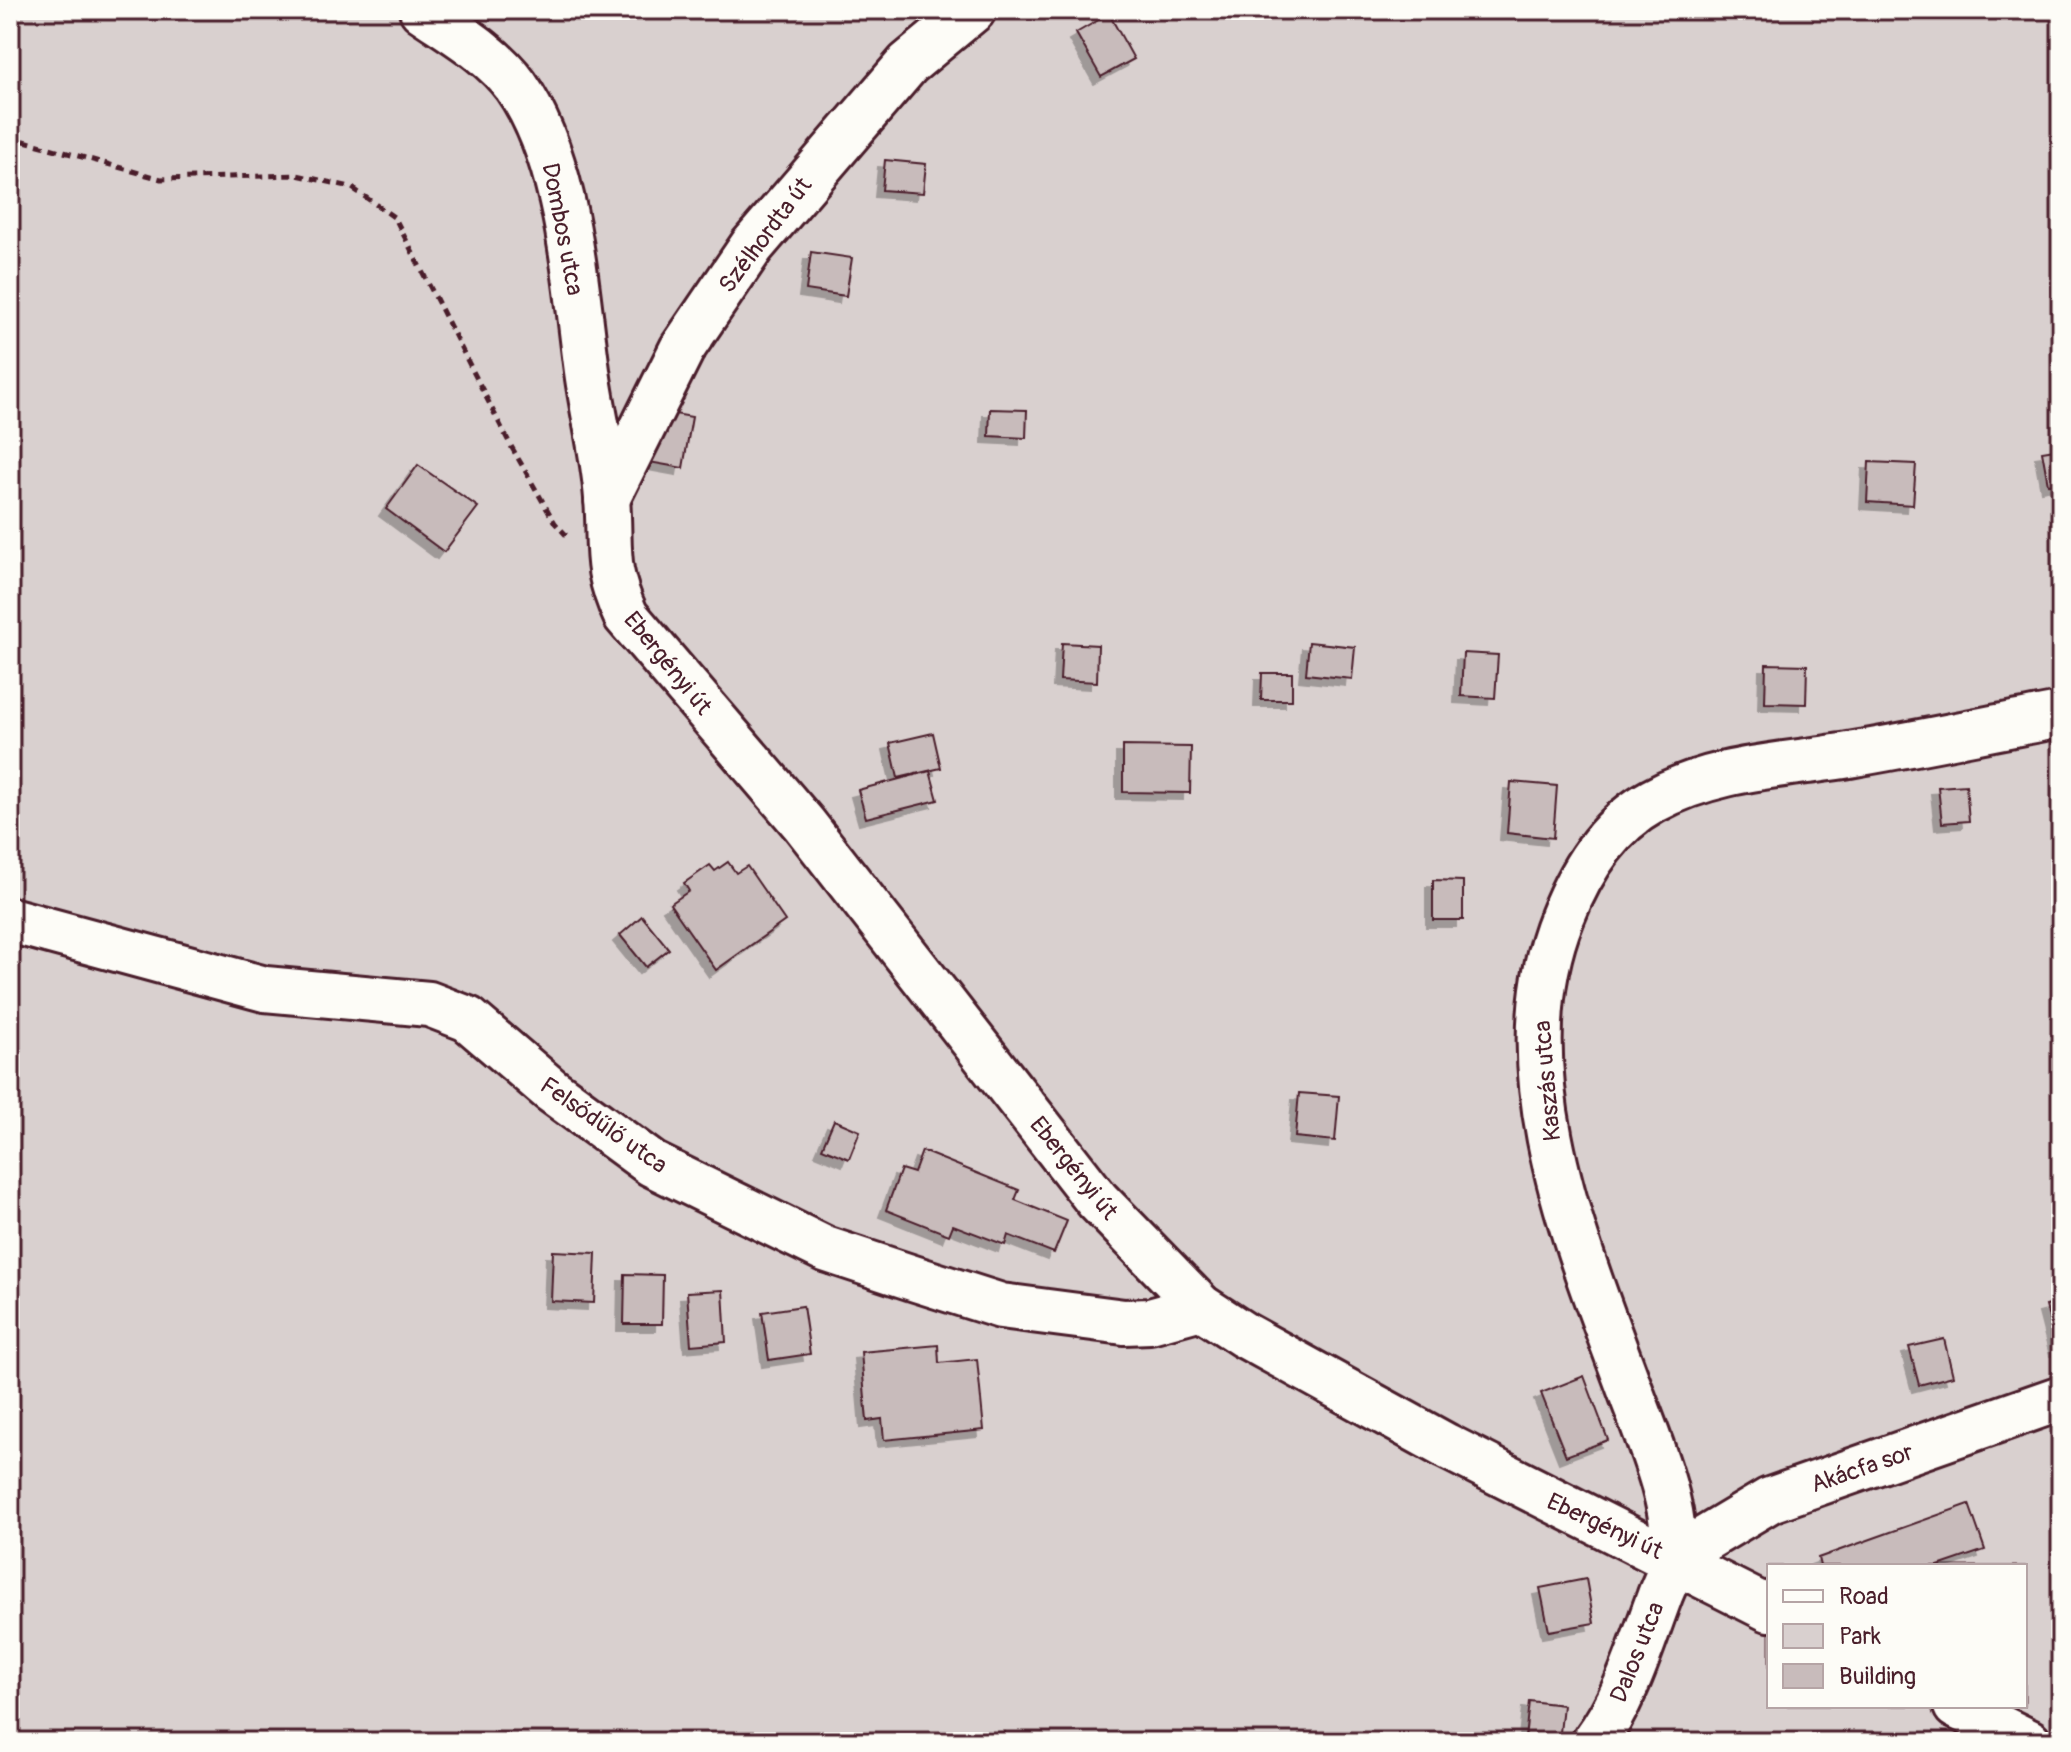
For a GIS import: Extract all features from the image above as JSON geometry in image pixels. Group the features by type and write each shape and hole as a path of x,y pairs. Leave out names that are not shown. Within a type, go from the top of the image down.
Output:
{"street":[{"name":"Dombos utca","path":"422,10 476,47 515,85 546,141 567,236 607,499"},
{"name":"Szélhordta út","path":"607,499 682,349 752,246 908,64 973,10"},
{"name":"Ebergényi út","path":"607,499 606,550 613,589 626,616 804,824 1097,1200 1201,1307 1244,1335 1446,1446 1767,1608"},
{"name":"Kaszás utca","path":"1673,1558 1667,1498 1581,1257 1559,1180 1543,1093 1540,1013 1554,938 1575,884 1609,836 1651,802 1688,784 1734,771 1847,755 2061,715"},
{"name":"Felsődűlő utca","path":"10,920 265,989 429,1004 468,1019 551,1090 652,1164 825,1249 898,1273 1001,1306 1124,1322 1150,1321 1201,1307"},
{"name":"Akácfa sor","path":"1673,1558 1770,1500 2061,1398"},
{"name":"Dalos utca","path":"1594,1742 1606,1726 1639,1652 1673,1558"},
{"path":"1960,1708 2029,1742"}],"path":[{"path":"10,137 161,179 297,175 351,187 395,218 511,446 555,523 613,589"}],"green space":[{"path":"10,10 2061,10 2061,1742 10,1742"}],"building":[{"path":"1109,14 1134,59 1101,77 1076,33"},
{"path":"885,160 926,164 923,193 882,190"},
{"path":"811,252 852,258 846,296 806,290"},
{"path":"990,409 1027,410 1026,438 989,436"},
{"path":"658,411 692,417 683,468 649,462"},
{"path":"2061,448 2061,482 2048,484 2042,451"},
{"path":"1869,462 1916,464 1913,505 1867,502"},
{"path":"418,465 478,507 444,552 386,509"},
{"path":"1309,642 1355,647 1352,679 1306,674"},
{"path":"1062,643 1098,645 1097,682 1060,680"},
{"path":"1463,653 1498,655 1495,698 1461,696"},
{"path":"1766,664 1807,665 1806,704 1765,703"},
{"path":"1262,673 1292,673 1292,700 1261,700"},
{"path":"933,733 941,768 898,778 890,743"},
{"path":"1123,746 1191,747 1190,793 1123,792"},
{"path":"930,771 938,800 866,818 858,790"},
{"path":"1511,782 1557,786 1553,838 1507,833"},
{"path":"1966,785 1969,821 1942,823 1938,787"},
{"path":"728,862 736,873 747,866 785,921 716,970 670,904 689,891 684,883 710,865 715,871"},
{"path":"1433,880 1463,881 1463,920 1433,920"},
{"path":"642,916 669,949 646,967 620,935"},
{"path":"1299,1093 1339,1096 1335,1141 1295,1137"},
{"path":"834,1120 860,1131 849,1159 822,1148"},
{"path":"922,1151 1019,1190 1015,1200 1067,1221 1054,1253 1008,1235 1005,1245 953,1225 949,1235 886,1210 901,1169 914,1173"},
{"path":"553,1251 596,1253 594,1303 551,1301"},
{"path":"625,1274 663,1275 662,1324 624,1324"},
{"path":"723,1290 726,1342 691,1345 687,1292"},
{"path":"2061,1302 2061,1348 2057,1349 2046,1306"},
{"path":"803,1306 810,1354 769,1360 762,1312"},
{"path":"1944,1339 1953,1376 1919,1385 1909,1347"},
{"path":"938,1345 939,1363 977,1359 984,1430 884,1440 882,1419 867,1421 861,1352"},
{"path":"1584,1376 1608,1440 1566,1456 1541,1393"},
{"path":"1969,1504 1985,1550 1944,1564 1820,1564 1818,1558"},
{"path":"1586,1579 1594,1623 1549,1631 1540,1588"},
{"path":"1529,1701 1563,1705 1559,1742 1525,1739"},
{"path":"1737,1731 1740,1742 1703,1742"},
{"path":"1005,1732 1006,1742 952,1742 952,1738"}]}
